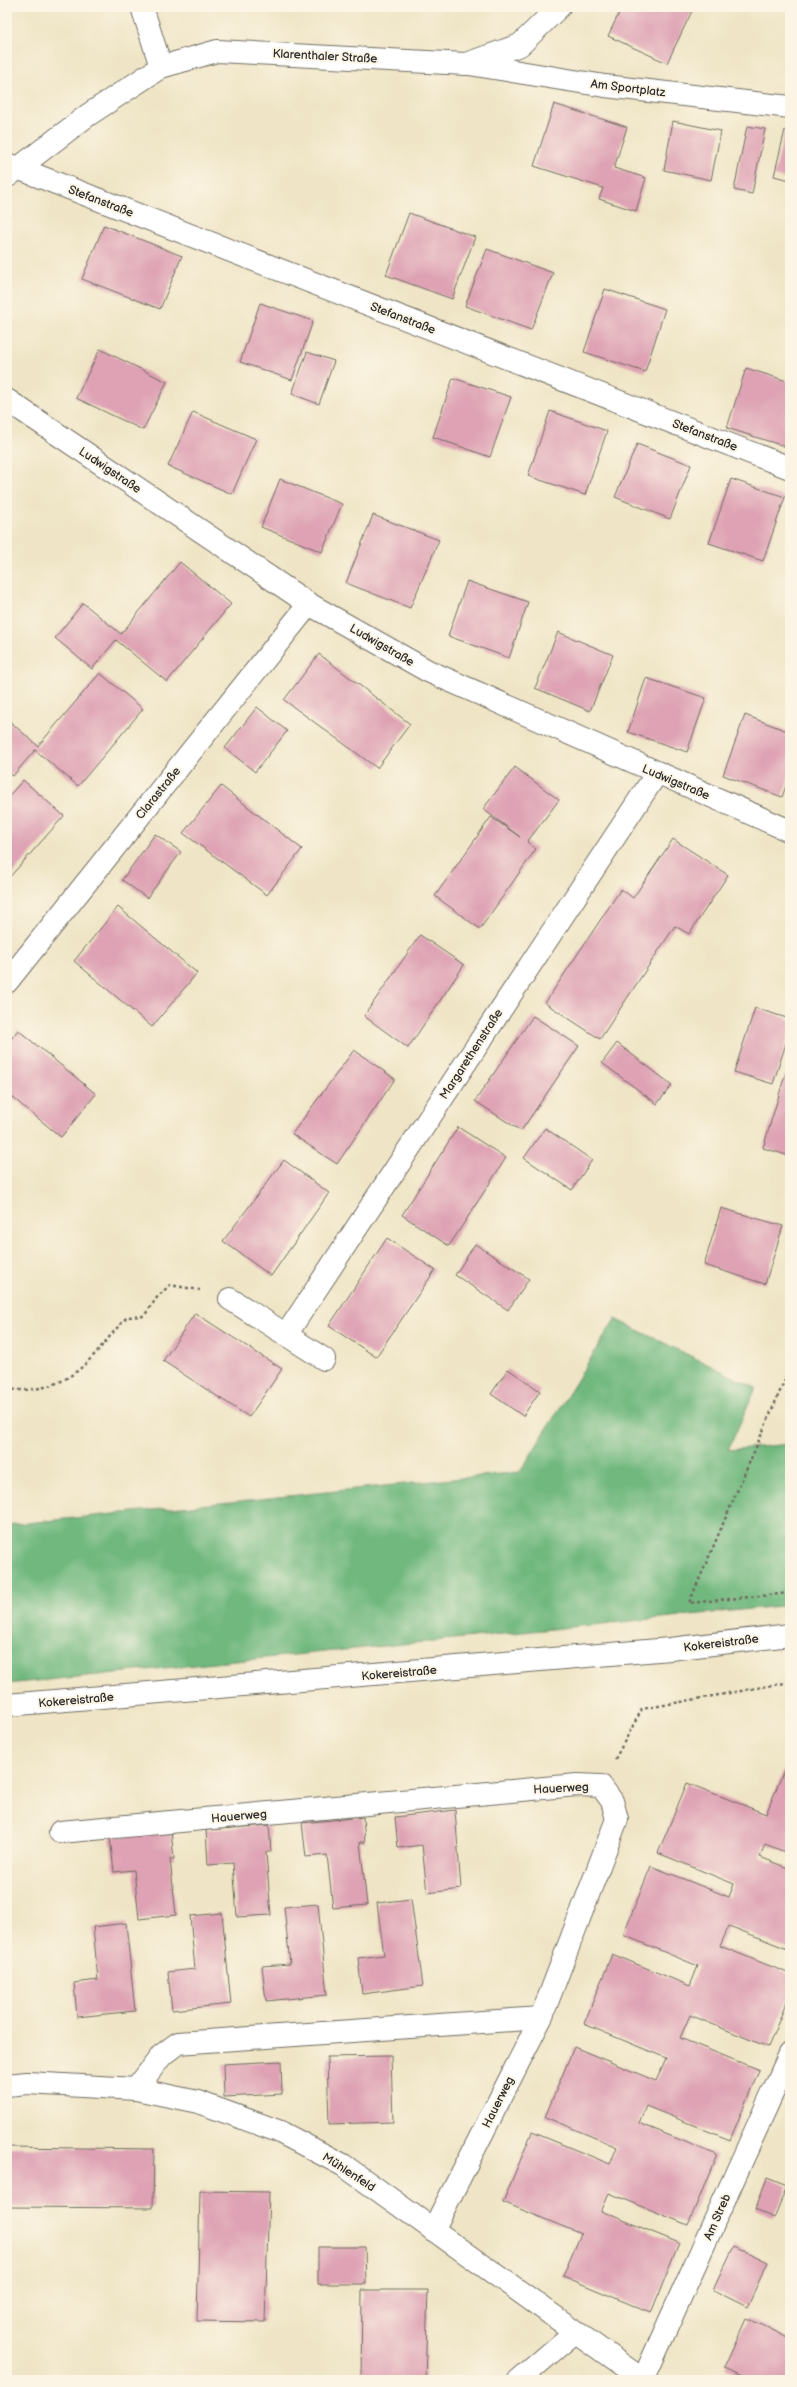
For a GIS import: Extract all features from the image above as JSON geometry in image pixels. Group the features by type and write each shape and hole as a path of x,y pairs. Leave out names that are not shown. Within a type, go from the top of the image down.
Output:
{"street":[{"path":"142,7 161,67"},
{"name":"Klarenthaler Straße","path":"10,169 161,67 217,51 466,64 520,45 559,7"},
{"name":"Am Sportplatz","path":"466,64 605,86 790,107"},
{"name":"Stefanstraße","path":"10,169 790,468"},
{"name":"Ludwigstraße","path":"7,400 309,604 428,671 790,831"},
{"name":"Clarastraße","path":"7,982 309,604"},
{"name":"Margarethenstraße","path":"286,1335 657,773"},
{"path":"230,1299 324,1359"},
{"name":"Kokereistraße","path":"7,1705 670,1650 790,1634"},
{"name":"Hauerweg","path":"60,1832 577,1785 601,1786 612,1802 617,1819 541,2018 433,2230"},
{"path":"136,2089 162,2055 178,2043 541,2018"},
{"name":"Am Streb","path":"643,2380 790,2054"},
{"name":"Mühlenfeld","path":"7,2085 27,2083 136,2089 198,2102 278,2131 343,2165 643,2380"},
{"path":"519,2380 575,2332"}],"path":[{"path":"7,1388 27,1390 52,1387 64,1382 104,1346 127,1317 144,1316 158,1296 170,1285 191,1288 230,1299"},
{"path":"790,1368 689,1603 790,1593"},
{"path":"601,1786 642,1709 790,1682"}],"green space":[{"path":"615,1319 756,1388 728,1450 790,1444 790,1605 7,1684 7,1525 520,1472"}],"building":[{"path":"622,7 694,7 667,63 608,36"},
{"path":"554,104 627,127 614,168 646,178 636,211 599,199 603,188 534,166"},
{"path":"673,121 721,131 711,180 664,170"},
{"path":"747,126 765,129 752,194 734,190"},
{"path":"785,130 790,131 790,180 774,176"},
{"path":"409,213 475,237 452,299 386,275"},
{"path":"104,225 182,256 160,309 82,279"},
{"path":"487,249 553,273 531,330 465,306"},
{"path":"605,289 665,309 645,372 584,352"},
{"path":"260,303 313,321 292,380 240,362"},
{"path":"100,349 167,382 143,430 76,398"},
{"path":"307,352 334,361 319,404 292,394"},
{"path":"746,368 790,382 790,448 727,428"},
{"path":"453,378 511,397 490,457 433,437"},
{"path":"550,411 607,431 585,495 528,476"},
{"path":"193,412 256,439 232,494 168,466"},
{"path":"637,444 691,465 670,519 615,497"},
{"path":"280,479 342,504 322,552 261,527"},
{"path":"731,479 785,497 763,561 709,543"},
{"path":"373,515 439,540 410,608 346,583"},
{"path":"180,562 231,604 167,682 116,640 92,669 55,638 83,603 121,634"},
{"path":"467,581 528,602 509,658 448,636"},
{"path":"558,632 613,655 590,711 535,688"},
{"path":"319,654 410,724 377,768 284,700"},
{"path":"100,673 143,709 78,786 35,750 13,776 7,772 7,719 38,746"},
{"path":"646,678 706,698 687,752 628,732"},
{"path":"257,707 287,731 255,772 225,748"},
{"path":"745,715 790,732 790,775 782,797 723,775"},
{"path":"515,767 559,800 527,842 536,849 480,929 435,896 491,817 520,837 483,809"},
{"path":"23,780 64,816 7,880 7,798"},
{"path":"221,786 302,849 267,895 183,833"},
{"path":"155,834 181,852 147,898 122,880"},
{"path":"673,839 728,875 689,934 675,926 600,1039 545,1003 621,889 633,898"},
{"path":"118,907 197,973 152,1027 74,961"},
{"path":"420,935 464,965 408,1048 364,1016"},
{"path":"755,1008 790,1019 790,1031 773,1084 734,1072"},
{"path":"533,1016 579,1046 521,1131 475,1101"},
{"path":"18,1030 96,1094 61,1137 7,1093 7,1044"},
{"path":"617,1043 672,1085 657,1104 602,1063"},
{"path":"354,1050 395,1079 337,1164 292,1134"},
{"path":"785,1075 790,1076 790,1156 763,1148"},
{"path":"458,1127 506,1158 449,1246 402,1215"},
{"path":"545,1128 592,1160 572,1190 524,1158"},
{"path":"284,1160 329,1193 271,1276 223,1241"},
{"path":"721,1208 783,1226 765,1284 704,1265"},
{"path":"387,1238 435,1270 376,1357 329,1326"},
{"path":"475,1244 529,1279 508,1310 455,1275"},
{"path":"195,1313 282,1369 249,1417 163,1361"},
{"path":"508,1369 540,1391 523,1416 491,1394"},
{"path":"784,1770 790,1772 790,1854 765,1844 760,1857 790,1869 790,1950 729,1926 720,1946 790,1974 790,1994 768,2047 690,2015 680,2038 759,2070 730,2140 646,2106 639,2123 717,2155 688,2225 609,2193 601,2211 679,2243 651,2313 563,2276 581,2234 503,2202 532,2132 610,2164 617,2147 545,2117 574,2047 656,2081 666,2058 584,2024 612,1954 690,1986 698,1966 623,1935 651,1866 729,1897 734,1884 658,1853 687,1783 766,1814"},
{"path":"455,1810 461,1889 427,1893 422,1845 398,1848 395,1817"},
{"path":"363,1817 365,1842 360,1842 367,1905 333,1908 327,1855 306,1857 302,1823"},
{"path":"269,1825 271,1852 266,1852 271,1915 237,1917 233,1863 208,1865 206,1830"},
{"path":"171,1830 174,1859 170,1859 176,1915 139,1919 134,1870 114,1872 110,1837"},
{"path":"411,1899 423,1986 362,1994 358,1958 384,1955 377,1903"},
{"path":"318,1904 327,1995 266,2001 262,1966 290,1964 284,1907"},
{"path":"222,1913 231,2004 172,2010 168,1972 195,1969 190,1916"},
{"path":"126,1923 135,2011 77,2017 74,1983 98,1980 93,1927"},
{"path":"391,2056 393,2122 329,2124 327,2057"},
{"path":"281,2061 282,2094 224,2097 223,2064"},
{"path":"7,2147 154,2149 153,2208 7,2207"},
{"path":"767,2178 787,2186 774,2218 755,2210"},
{"path":"200,2191 269,2192 265,2322 197,2321"},
{"path":"734,2246 768,2262 747,2307 713,2290"},
{"path":"318,2247 365,2247 366,2284 318,2284"},
{"path":"362,2290 428,2290 425,2380 361,2380"},
{"path":"747,2318 790,2339 790,2380 749,2380 724,2368"}]}
